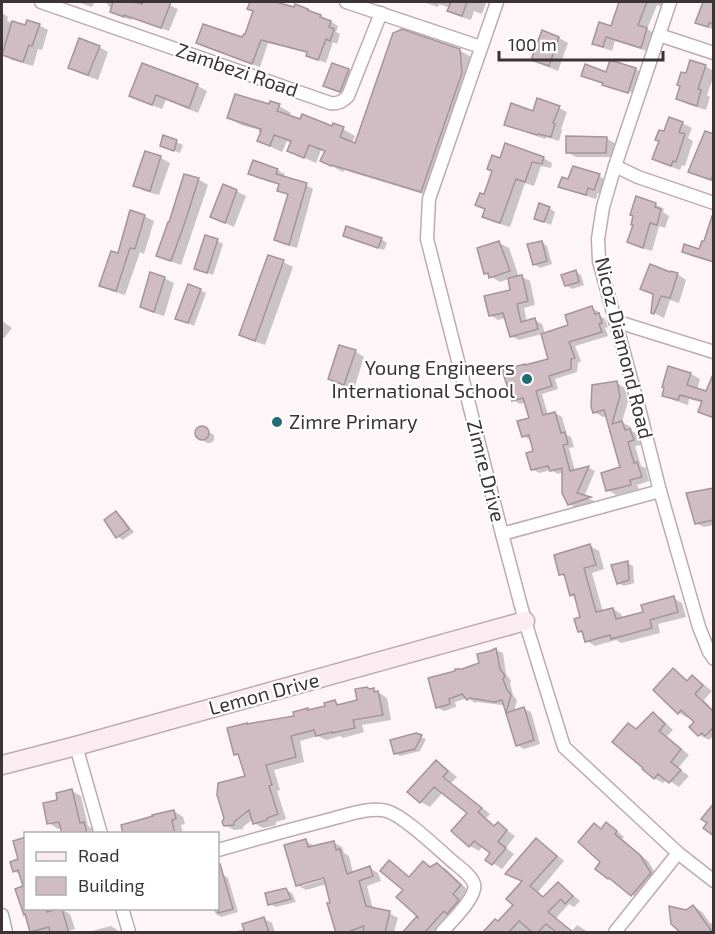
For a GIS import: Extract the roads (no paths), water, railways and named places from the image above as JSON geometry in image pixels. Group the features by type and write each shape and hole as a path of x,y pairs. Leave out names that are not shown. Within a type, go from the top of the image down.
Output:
{"street":[{"name":"Zambezi Road","path":"41,2 330,103 343,101 348,96 381,13"},
{"path":"346,2 481,47"},
{"name":"Zimre Drive","path":"497,2 429,199 427,238 525,621 564,747 678,853 714,881"},
{"name":"Nicoz Diamond Road","path":"670,2 603,207 598,239 599,261 699,627 714,659"},
{"path":"659,35 714,53"},
{"path":"615,166 638,177 714,204"},
{"path":"615,321 714,352"},
{"path":"502,534 660,491"},
{"name":"Lemon Drive","path":"2,765 525,621"},
{"path":"76,746 100,832"},
{"path":"219,850 365,811 385,810 396,814 467,874 474,884 474,892 442,933"},
{"path":"615,933 678,853"},
{"path":"122,910 129,933"},
{"path":"2,915 6,933"}],"place":[{"name":"Young Engineers International School","path":"527,379"},
{"name":"Zimre Primary","path":"277,422"}]}
